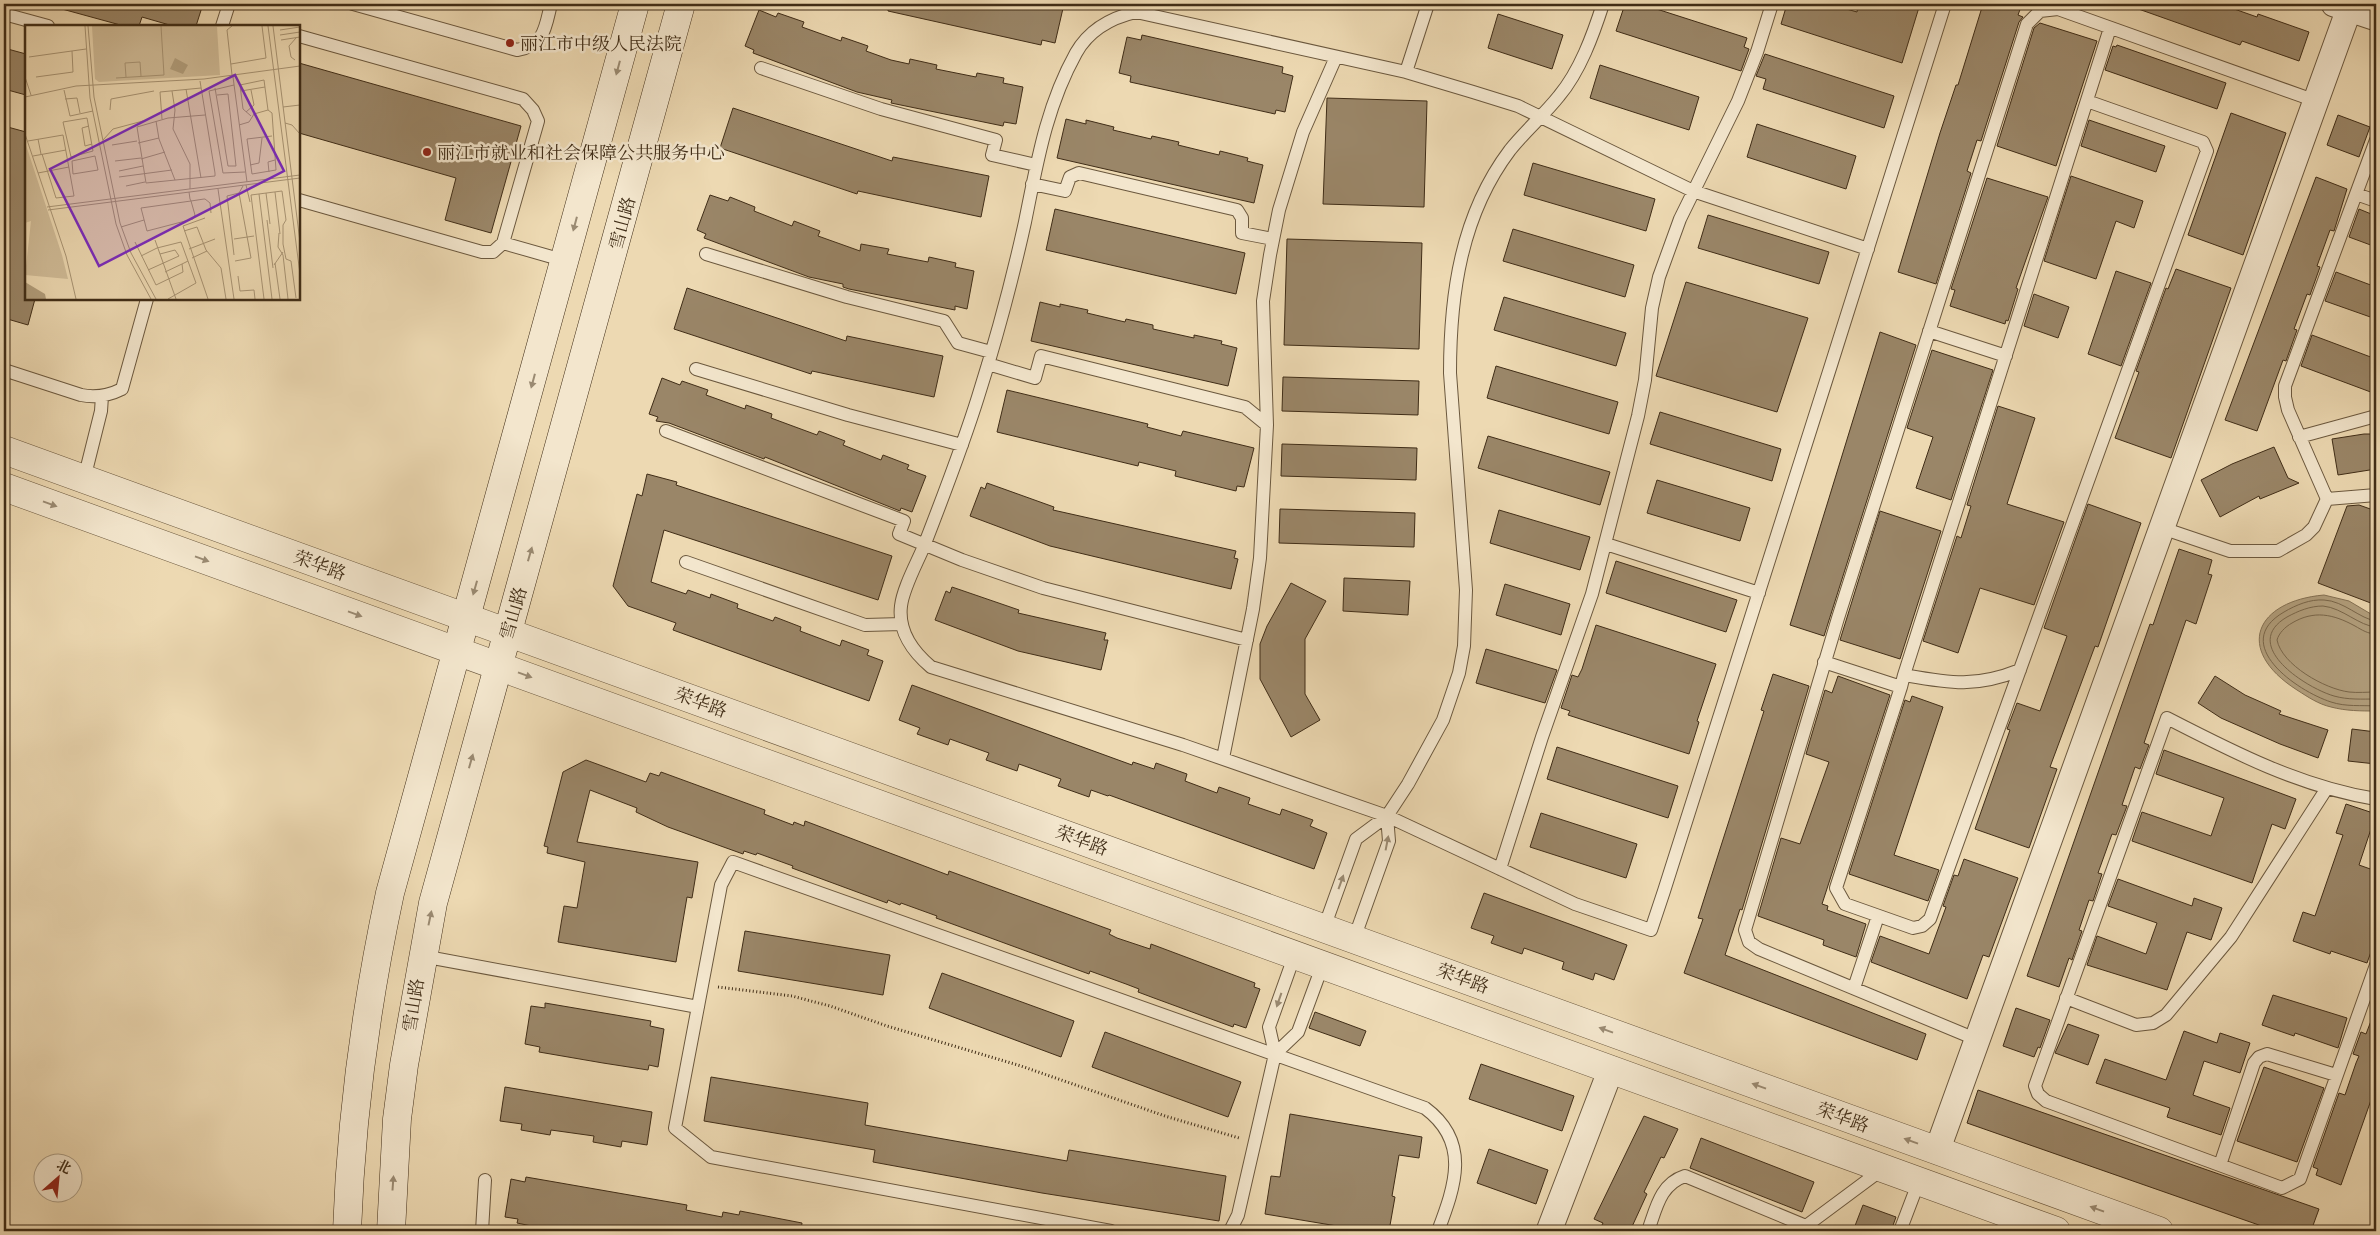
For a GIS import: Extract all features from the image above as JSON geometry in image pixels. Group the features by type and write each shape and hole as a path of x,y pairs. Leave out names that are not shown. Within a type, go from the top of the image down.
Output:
{"street":[{"path":"347,1231 355,1106 368,1003 403,840 566,261 636,4"},
{"name":"雪山路","path":"391,1231 398,1110 422,956 446,851 681,4"},
{"path":"1937,1151 2316,101 2342,6 2376,18"},
{"name":"荣华路","path":"4,450 2159,1231"},
{"name":"荣华路","path":"4,487 2056,1231"},
{"path":"1549,1231 1611,1069"}],"lane":[{"path":"222,25 229,4"},
{"path":"353,4 517,50 530,46 542,38 551,4"},
{"path":"1406,72 1428,4"},
{"path":"1324,928 1356,839 1387,816 1408,784 1443,720 1454,689 1464,646 1466,590 1450,373 1452,312 1461,256 1468,230 1487,186 1511,149 1560,95 1570,79 1589,42 1602,4"},
{"path":"1500,869 1542,737 1592,594 1606,544 1638,416 1645,380 1654,300 1669,246 1693,192 1709,164 1738,101 1757,52 1772,4"},
{"path":"1868,248 1693,192 1518,106 1406,72 1136,12 1122,15 1098,28 1078,50 1060,85 1041,139 1011,279 990,358 962,445 901,604 902,624 911,647 931,667 1223,758 1387,816 1575,904 1651,930 1759,593 1868,248 1945,4"},
{"path":"1978,1040 1754,946 1746,937 1745,930 1824,662 2027,24 2040,12 2058,9 2316,101"},
{"path":"4,14 44,25"},
{"path":"2087,101 2202,142 2207,151 1930,919 1922,926 1913,928 1845,904 1836,888 2110,28"},
{"path":"300,36 522,100 528,105 538,121 503,243 493,252 482,252 300,200"},
{"path":"1223,758 1247,640 1260,558 1267,425 1263,300 1273,239 1288,179 1303,132 1336,57"},
{"path":"761,68 872,106 996,140 992,155 1036,165"},
{"path":"2162,528 2230,551 2278,551 2306,535 2314,527 2327,499 2288,410 2285,397 2286,386 2376,140"},
{"path":"1032,184 1065,191 1070,178 1079,173 1237,210 1242,218 1242,233 1273,239"},
{"path":"2356,194 2376,202"},
{"path":"503,243 566,261"},
{"path":"706,254 829,292 944,321 958,343 1035,378 1041,356 1245,407 1267,425"},
{"path":"4,370 81,395 102,396 122,388 147,300"},
{"path":"1929,331 2006,356"},
{"path":"696,369 848,415 962,445"},
{"path":"84,479 101,411 102,396"},
{"path":"2299,437 2376,416"},
{"path":"666,432 904,520 898,534 1043,588 1247,640"},
{"path":"2327,499 2376,495"},
{"path":"1606,544 1759,593"},
{"path":"686,562 864,625 902,624"},
{"path":"1824,662 1902,681 1952,684 1969,683 2004,676 2020,670"},
{"path":"2376,798 2327,788 2262,764 2167,718 2034,1086 2038,1094 2046,1101 2282,1188 2300,1179 2376,965"},
{"path":"2066,998 2136,1025 2153,1023 2166,1016 2231,937 2327,788"},
{"path":"1354,938 1389,841 1387,816"},
{"path":"1111,1231 710,1157 675,1128 721,884 733,862 1425,1108 1441,1121 1451,1139 1455,1172 1451,1198 1438,1231"},
{"path":"1854,988 1878,916"},
{"path":"1230,1231 1238,1215 1275,1054 1269,1026 1295,954"},
{"path":"422,956 698,1007"},
{"path":"1275,1054 1298,1032 1323,964"},
{"path":"2220,1165 2254,1063 2259,1057 2267,1054 2336,1075"},
{"path":"1648,1231 1666,1186 1685,1176 1805,1228 1884,1168"},
{"path":"482,1231 485,1180"},
{"path":"1900,1231 1919,1181"}],"path":[{"path":"702,985 792,996 830,1006 887,1026 1021,1066 1166,1116 1255,1143"}],"water":[{"path":"2324,595 2349,601 2376,617 2376,711 2342,709 2317,702 2297,690 2277,674 2265,659 2259,644 2261,629 2269,617 2282,607 2301,599"}],"building":[{"path":"63,4 203,4 196,25 170,25 142,17 139,25 120,25 62,9"},
{"path":"888,4 1064,4 1055,43 1042,40 1041,45 888,11"},
{"path":"1625,4 1641,4 1747,38 1744,47 1749,49 1741,71 1616,31"},
{"path":"1787,4 1829,4 1857,12 1858,4 1920,4 1902,63 1781,24"},
{"path":"1983,4 2022,4 2018,15 2023,17 2019,22 1981,141 1977,140 1967,171 1971,173 1936,284 1898,272 1940,133 1956,85 1958,85"},
{"path":"2130,4 2220,4 2257,17 2258,14 2309,32 2299,61 2242,41 2240,45 2130,6"},
{"path":"759,10 776,17 778,13 804,22 802,27 841,41 842,37 868,46 866,51 891,60 909,64 910,59 937,65 936,69 976,77 977,73 1004,78 1003,83 1023,87 1016,124 1004,122 1003,126 891,103 892,100 857,92 753,53 754,50 745,46"},
{"path":"1498,14 1563,35 1552,69 1488,48"},
{"path":"2040,23 2097,41 2056,166 1997,146 2034,28"},
{"path":"1142,35 1283,67 1282,73 1293,76 1285,112 1276,110 1275,114 1130,82 1131,76 1119,73 1127,37 1141,40"},
{"path":"2117,45 2226,83 2217,109 2105,70 2113,46 2116,47"},
{"path":"4,48 25,54 25,95 4,89"},
{"path":"1765,54 1894,96 1884,128 1763,89 1766,79 1756,76"},
{"path":"300,63 521,126 491,233 445,220 456,178 300,133"},
{"path":"1600,65 1699,97 1689,130 1590,98"},
{"path":"1327,98 1427,101 1424,207 1323,204"},
{"path":"733,108 892,161 893,157 989,176 981,217 858,191 857,194 720,148"},
{"path":"2231,113 2286,133 2243,255 2188,235"},
{"path":"2338,115 2370,127 2359,157 2327,145"},
{"path":"1066,119 1086,124 1086,120 1114,127 1113,130 1151,139 1152,136 1179,142 1178,145 1219,155 1220,151 1248,158 1247,161 1263,165 1254,203 1057,158"},
{"path":"2089,120 2165,146 2156,172 2081,146"},
{"path":"1757,124 1856,156 1846,189 1747,157"},
{"path":"4,126 25,132 25,300 35,300 28,325 4,318"},
{"path":"1533,163 1655,199 1646,231 1524,195"},
{"path":"2071,176 2143,201 2134,228 2116,221 2096,279 2044,261"},
{"path":"2316,177 2347,189 2334,231 2330,230 2317,266 2320,267 2310,295 2307,294 2294,329 2297,330 2286,361 2283,360 2257,431 2225,420"},
{"path":"1987,178 2048,197 2016,288 2018,289 2008,321 2006,320 2005,324 1950,306 1955,290 1951,289"},
{"path":"710,195 728,201 730,197 755,207 754,211 792,226 794,221 820,231 818,236 860,251 861,244 889,249 887,254 928,262 929,257 956,263 955,267 974,271 967,309 955,306 955,310 849,289 843,287 843,284 809,277 704,238 706,234 697,230"},
{"path":"1055,209 1245,253 1236,294 1046,250"},
{"path":"2359,209 2376,216 2376,247 2349,237"},
{"path":"1708,215 1829,252 1819,284 1698,248"},
{"path":"1513,229 1634,265 1625,297 1503,261"},
{"path":"1287,239 1422,243 1419,349 1284,345"},
{"path":"2176,269 2231,288 2171,458 2115,438 2139,372 2136,371 2166,288 2168,289"},
{"path":"2116,271 2151,283 2121,366 2088,354"},
{"path":"2336,272 2376,287 2376,319 2325,301"},
{"path":"1686,282 1808,318 1777,412 1656,376"},
{"path":"687,288 846,341 847,336 943,356 934,397 812,371 811,374 674,329"},
{"path":"2034,294 2069,307 2058,338 2024,326"},
{"path":"1504,297 1626,333 1616,366 1494,330"},
{"path":"1040,302 1060,307 1060,304 1088,310 1087,313 1125,322 1126,319 1153,325 1153,329 1194,338 1194,335 1222,341 1221,344 1237,348 1228,386 1031,341"},
{"path":"1880,332 1916,345 1824,636 1790,625"},
{"path":"2312,335 2376,359 2376,394 2301,366"},
{"path":"1932,350 1993,370 1951,500 1916,488 1933,437 1907,428"},
{"path":"1496,366 1618,402 1609,434 1487,398"},
{"path":"1283,377 1419,381 1418,415 1282,411"},
{"path":"662,378 680,385 682,381 708,390 706,395 745,409 746,405 772,414 771,418 817,435 819,431 845,441 843,445 881,460 883,455 909,465 907,469 926,476 912,512 901,508 900,511 765,457 764,459 669,423 656,421 658,417 649,414"},
{"path":"1007,390 1148,424 1147,427 1181,436 1183,431 1254,448 1244,487 1237,486 1236,491 1175,476 1176,471 1139,462 1138,466 997,432"},
{"path":"1998,406 2035,418 2007,504 2064,522 2034,605 1980,588 1958,653 1923,641 1957,536 1961,538 1971,506 1967,505"},
{"path":"1660,412 1781,449 1772,481 1650,444"},
{"path":"2376,434 2376,469 2338,475 2332,439"},
{"path":"1488,436 1610,472 1600,505 1478,468"},
{"path":"1282,444 1417,448 1416,480 1281,476"},
{"path":"2274,447 2288,478 2299,483 2260,499 2259,496 2220,517 2201,480 2232,464"},
{"path":"647,474 677,482 676,485 892,556 878,600 664,530 651,582 686,594 688,590 710,598 711,594 738,604 737,608 773,621 775,617 801,627 800,631 840,646 842,640 869,650 867,655 883,661 869,701 673,630 676,623 628,606 613,586 637,494 642,496"},
{"path":"1657,480 1750,508 1740,541 1647,513"},
{"path":"987,483 1054,507 1053,510 1236,551 1234,558 1238,559 1231,589 1050,546 970,516 981,487 985,489"},
{"path":"2088,504 2141,523 2098,647 2095,646 2050,767 2057,769 2029,848 1975,829 2010,730 2007,729 2017,703 2040,711 2067,636 2044,628"},
{"path":"2359,505 2376,511 2376,605 2318,583 2347,506"},
{"path":"1280,509 1415,513 1414,547 1279,543"},
{"path":"1499,510 1590,537 1580,570 1490,543"},
{"path":"1880,511 1941,531 1900,659 1840,640"},
{"path":"2179,549 2212,560 2208,574 2212,575 2196,624 2186,620 2144,743 2149,745 2140,769 2135,767 2122,805 2127,806 2116,835 2112,834 2098,873 2102,874 2093,901 2089,900 2079,930 2082,931 2072,960 2069,958 2059,987 2027,976 2150,624 2153,625"},
{"path":"1616,561 1737,600 1726,632 1606,593"},
{"path":"1344,578 1410,581 1408,615 1343,611"},
{"path":"1291,583 1326,601 1305,639 1305,694 1320,720 1291,737 1260,679 1260,644 1267,626"},
{"path":"1505,584 1570,604 1561,635 1496,615"},
{"path":"952,587 1019,610 1018,613 1106,633 1104,640 1108,640 1101,670 1018,651 935,620 946,591 950,593"},
{"path":"1596,625 1716,664 1697,721 1699,722 1689,754 1568,715 1570,711 1561,708 1572,675 1578,677 1582,669"},
{"path":"1486,649 1557,670 1545,703 1476,683"},
{"path":"1773,674 1809,686 1742,910 1740,909 1725,955 1926,1034 1917,1060 1684,973 1703,919 1698,918 1764,711 1761,710"},
{"path":"1838,676 1890,695 1822,904 1828,906 1827,910 1866,924 1856,957 1823,945 1824,940 1758,916 1781,838 1800,844 1829,762 1806,754 1825,690 1832,693"},
{"path":"2215,676 2245,695 2281,711 2279,714 2328,730 2318,758 2280,744 2221,718 2198,703"},
{"path":"912,685 1132,765 1133,762 1154,769 1156,763 1187,774 1185,781 1217,793 1219,787 1250,798 1248,804 1280,815 1282,809 1313,820 1310,826 1327,833 1314,869 1109,795 1091,790 1089,797 1058,786 1061,779 1019,764 1017,771 986,760 989,753 950,739 948,745 917,734 920,728 899,720"},
{"path":"1912,696 1943,707 1894,855 1939,870 1928,901 1849,874 1905,700 1910,702"},
{"path":"2352,729 2376,732 2376,764 2348,761"},
{"path":"1557,747 1678,786 1668,818 1547,779"},
{"path":"2164,750 2296,799 2285,829 2272,824 2252,883 2132,841 2142,812 2211,836 2224,798 2156,774"},
{"path":"586,760 646,782 650,773 659,776 661,772 765,810 764,814 793,825 794,822 804,826 805,821 948,875 949,871 1111,930 1109,934 1117,938 1150,949 1151,944 1255,983 1254,987 1260,989 1246,1028 1234,1024 1233,1027 1138,992 1139,989 1126,984 1090,971 1089,974 936,918 937,916 901,903 900,905 888,900 887,903 757,853 756,855 744,851 743,854 668,827 636,812 637,808 590,790 577,842 698,862 692,898 687,897 676,962 558,942 564,906 577,908 585,862 547,853 548,847 544,846 563,772"},
{"path":"2346,804 2376,814 2359,865 2376,871 2376,938 2367,963 2331,951 2330,954 2293,941 2303,912 2315,916 2343,835 2336,833"},
{"path":"1541,813 1637,844 1626,878 1530,847"},
{"path":"1964,859 2018,878 1989,957 1983,955 1967,999 1871,962 1880,936 1929,954 1946,907 1943,906 1954,875 1958,876"},
{"path":"2118,879 2192,906 2194,898 2222,908 2211,940 2187,932 2167,990 2087,965 2097,936 2146,954 2157,923 2108,906"},
{"path":"1484,893 1627,945 1614,980 1595,973 1593,980 1562,969 1564,962 1524,948 1522,954 1491,943 1494,936 1471,928"},
{"path":"745,931 890,955 883,995 738,971"},
{"path":"942,973 1074,1021 1061,1057 929,1008"},
{"path":"2273,995 2347,1018 2338,1048 2295,1033 2294,1036 2262,1025"},
{"path":"545,1003 651,1021 650,1026 664,1029 658,1067 649,1065 648,1070 539,1052 540,1047 525,1044 531,1006 545,1008"},
{"path":"2016,1008 2050,1020 2040,1048 2038,1047 2034,1057 2003,1046"},
{"path":"1315,1012 1366,1031 1360,1046 1309,1028"},
{"path":"2374,1013 2376,1014 2376,1086 2341,1185 2316,1175 2318,1169 2313,1167 2339,1093 2345,1095 2359,1056 2353,1054 2361,1032 2366,1034"},
{"path":"2068,1024 2099,1035 2088,1065 2055,1053"},
{"path":"2184,1031 2217,1043 2220,1033 2250,1043 2240,1073 2204,1061 2193,1095 2230,1108 2221,1135 2167,1117 2170,1108 2096,1083 2105,1059 2166,1080"},
{"path":"1105,1032 1241,1082 1228,1117 1092,1067"},
{"path":"1481,1064 1574,1096 1562,1131 1469,1099"},
{"path":"2264,1067 2324,1088 2297,1162 2237,1141"},
{"path":"711,1077 868,1103 865,1125 1067,1161 1069,1150 1226,1176 1219,1221 1042,1193 873,1162 875,1150 704,1121"},
{"path":"505,1087 652,1112 647,1145 622,1141 621,1147 593,1142 594,1136 551,1130 550,1135 521,1130 522,1124 500,1121"},
{"path":"1978,1090 2319,1209 2311,1231 2276,1231 1967,1123"},
{"path":"1290,1114 1422,1137 1419,1158 1399,1155 1392,1196 1395,1197 1389,1231 1367,1231 1265,1214 1271,1176 1280,1177"},
{"path":"1644,1116 1678,1129 1664,1158 1661,1157 1644,1192 1647,1194 1630,1231 1599,1231 1603,1223 1594,1219"},
{"path":"1701,1138 1814,1182 1802,1212 1690,1168"},
{"path":"1489,1149 1548,1170 1536,1204 1477,1183"},
{"path":"526,1177 687,1205 686,1210 722,1217 723,1212 739,1215 740,1211 802,1223 801,1231 563,1231 541,1228 517,1223 518,1219 505,1217 511,1179 525,1182"},
{"path":"1863,1205 1896,1217 1891,1231 1853,1231"}],"place":[{"name":"丽江市中级人民法院","path":"510,43"},
{"name":"丽江市就业和社会保障公共服务中心","path":"427,152"}]}
